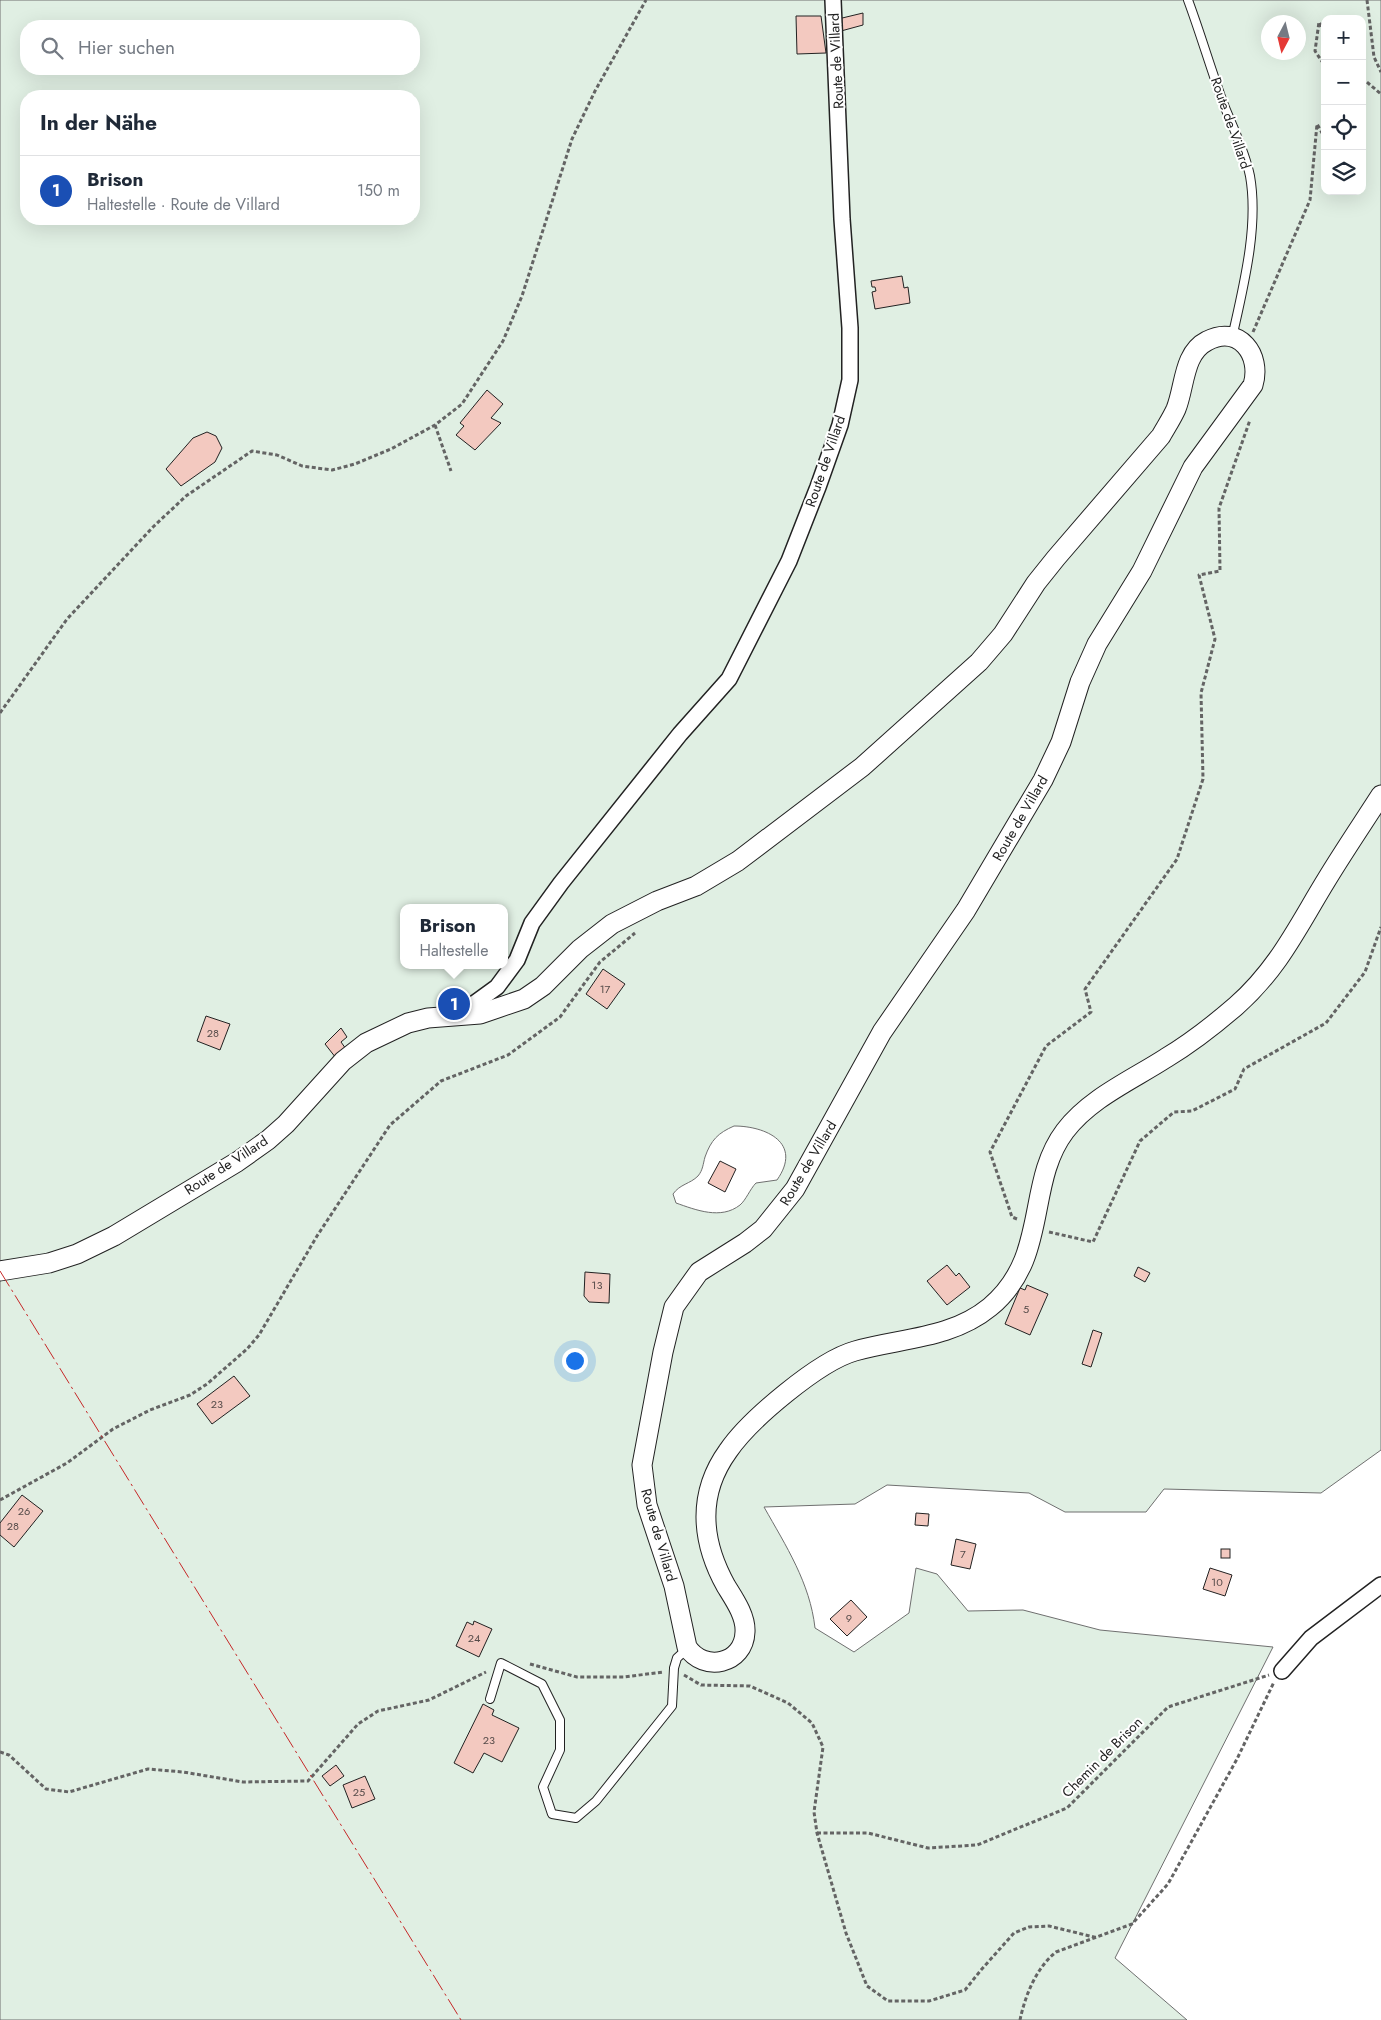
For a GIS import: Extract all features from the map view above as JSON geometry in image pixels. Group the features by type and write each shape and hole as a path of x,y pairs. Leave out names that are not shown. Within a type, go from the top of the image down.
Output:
{"street":[{"name":"Route de Villard","path":"457,1016 497,988 517,960 532,923 561,883 680,734 729,679 788,560 818,488 840,425 850,380 850,328 842,220 833,0"},
{"name":"Route de Villard","path":"0,1271 49,1263 77,1254 114,1236 237,1162 268,1140 286,1124 343,1061 366,1043 408,1023 493,1011 524,999 543,986 600,932 625,916 696,886 738,861 862,767 947,692 996,644 1041,577 1161,436 1176,409 1187,367 1196,350 1212,338 1223,336 1240,342 1255,362 1253,385 1193,467 1142,571 1097,644 1080,682 1061,742 1050,766 966,910 882,1032 786,1203 753,1237 700,1272 681,1293 674,1306 662,1352 642,1465 647,1505 674,1586 684,1640 688,1648"},
{"path":"688,1648 697,1657 708,1661 721,1662 734,1657 744,1638 745,1625 714,1562 706,1533 706,1511 710,1488 729,1448 781,1398 830,1361 853,1352 941,1333 984,1311 999,1298 1013,1280 1024,1260 1035,1227 1047,1168 1064,1133 1079,1116 1106,1095 1192,1042 1239,1004 1282,957 1326,880 1381,795"},
{"path":"1282,1671 1311,1638 1381,1585"}],"lane":[{"name":"Route de Villard","path":"1188,0 1250,176 1252,202 1240,342"},
{"path":"490,1699 501,1663 542,1684 560,1720 560,1750 543,1787 552,1814 576,1818 596,1801 672,1706 674,1668 677,1658 688,1648"}],"path":[{"path":"0,713 67,619 153,527 186,496 252,451 276,455 302,466 332,470 356,464 391,449 435,425 462,404 503,341 522,296 572,139 594,91 646,0"},
{"path":"1367,0 1374,57 1381,72"},
{"path":"1321,25 1319,22 1314,51 1321,61"},
{"path":"1366,81 1381,94"},
{"path":"1240,342 1310,200 1317,124 1321,131"},
{"path":"1251,418 1219,508 1220,571 1199,574 1215,640 1201,693 1203,780 1177,859 1085,989 1091,1012 1046,1046 990,1152 1012,1217 1035,1227 1093,1242 1140,1141 1174,1112 1192,1111 1235,1089 1244,1069 1326,1023 1365,972 1381,927"},
{"path":"435,425 451,471"},
{"path":"0,1500 67,1463 113,1429 150,1410 190,1395 207,1384 247,1350 259,1335 317,1236 390,1125 441,1080 508,1055 560,1017 600,962 637,932"},
{"path":"1020,2020 1024,2001 1046,1960 1056,1952 1132,1924 1168,1884 1236,1759 1271,1686 1282,1671"},
{"name":"Chemin de Brison","path":"817,1833 868,1833 928,1848 976,1845 1067,1808 1168,1707 1282,1671"}],"green space":[{"path":"0,0 1381,0 1381,1450 1321,1493 1164,1489 1146,1512 1065,1512 1029,1493 887,1485 855,1504 764,1507 796,1565 808,1596 815,1628 854,1652 909,1613 916,1568 937,1574 968,1611 1023,1610 1100,1630 1273,1647 1115,1958 1187,2020 0,2020","holes":["734,1126 769,1133 783,1147 786,1156 784,1167 777,1180 756,1183 740,1205 733,1210 725,1212 708,1212 676,1203 673,1194 698,1176 710,1146 716,1138"]}],"building":[{"path":"863,13 863,25 841,31 838,19"},
{"path":"796,16 821,16 826,53 797,54"},
{"path":"902,276 904,288 908,287 910,303 875,309 872,292 876,291 875,287 872,287 871,281"},
{"path":"487,390 503,404 491,418 501,423 475,450 456,435 464,426 460,423"},
{"path":"207,432 216,436 222,448 215,462 181,486 166,469 193,438"},
{"path":"603,969 625,984 607,1009 586,994"},
{"path":"206,1016 230,1024 220,1050 197,1041"},
{"path":"341,1028 347,1037 341,1042 346,1049 336,1058 325,1044"},
{"path":"720,1161 736,1169 725,1192 708,1183"},
{"path":"947,1265 956,1276 959,1273 970,1287 947,1305 927,1281"},
{"path":"1138,1267 1150,1273 1145,1282 1134,1276"},
{"path":"585,1272 610,1274 609,1303 589,1302 584,1296"},
{"path":"1027,1285 1048,1294 1030,1335 1005,1324 1020,1288 1025,1290"},
{"path":"1093,1330 1102,1333 1091,1367 1082,1364"},
{"path":"234,1376 250,1396 212,1424 197,1404"},
{"path":"22,1495 43,1511 14,1547 0,1535 0,1523"},
{"path":"916,1513 929,1514 928,1526 915,1525"},
{"path":"956,1539 976,1544 970,1569 951,1565"},
{"path":"1221,1549 1230,1549 1230,1558 1221,1558"},
{"path":"1210,1568 1232,1575 1225,1596 1203,1589"},
{"path":"851,1600 867,1617 847,1636 830,1619"},
{"path":"474,1621 492,1629 479,1657 456,1646 467,1622 473,1625"},
{"path":"483,1704 494,1710 492,1715 519,1728 502,1762 484,1753 473,1773 454,1763"},
{"path":"336,1765 344,1776 330,1786 322,1776"},
{"path":"365,1776 375,1799 352,1808 343,1785"}],"power":[{"path":"0,1271 461,2020"}],"place":[{"name":"Brison","path":"454,1004"}]}
